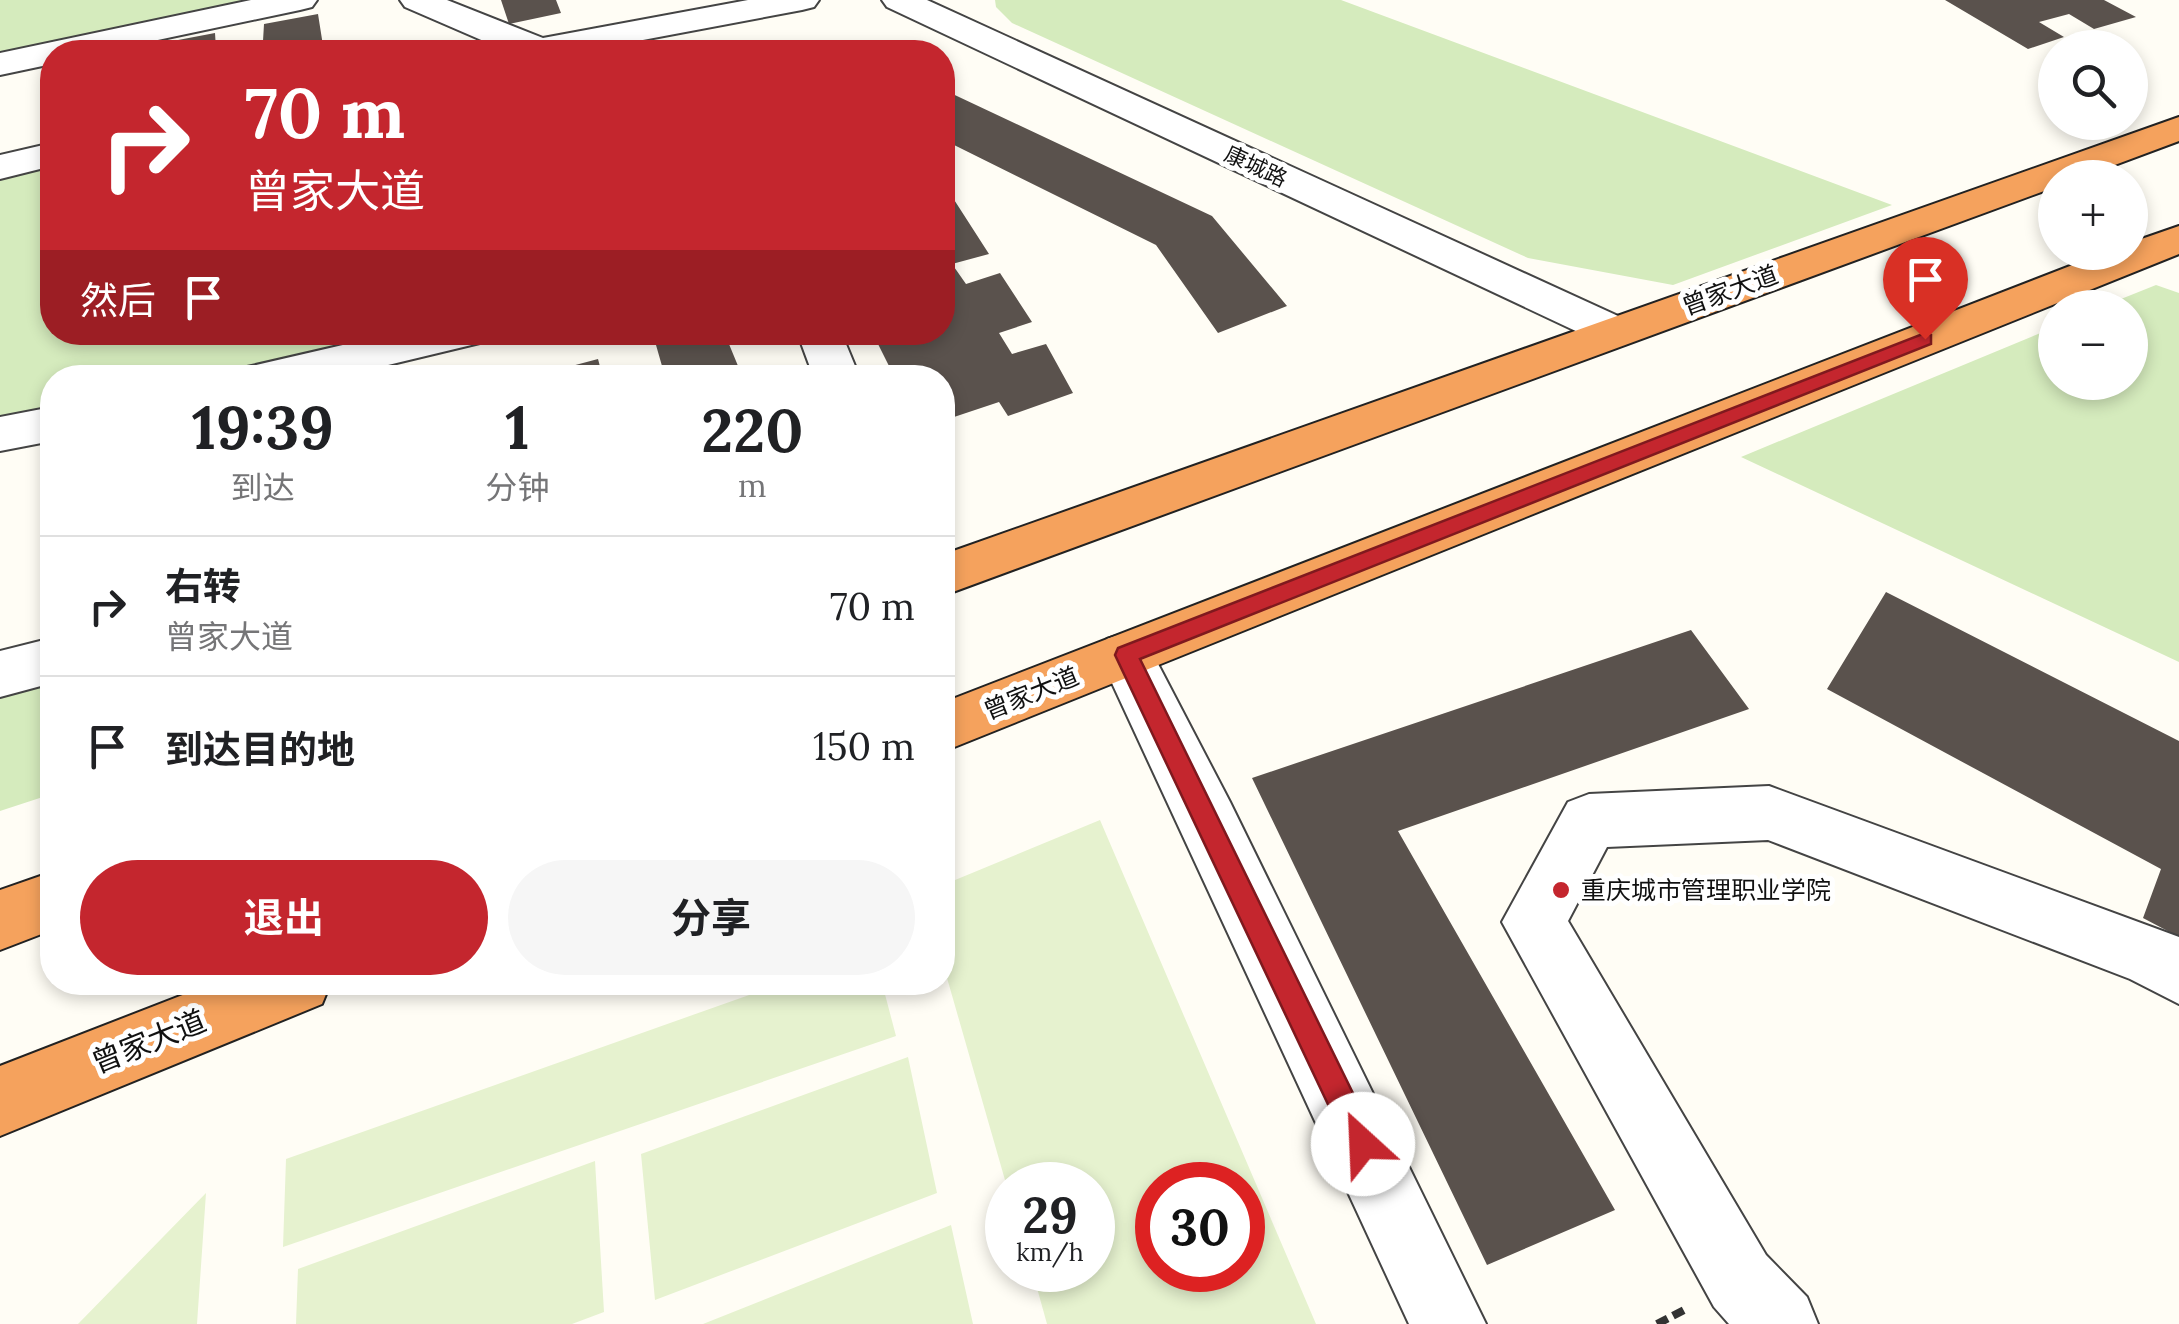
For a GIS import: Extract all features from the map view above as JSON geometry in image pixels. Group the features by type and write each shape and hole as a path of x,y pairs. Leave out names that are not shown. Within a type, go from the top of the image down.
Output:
{"highway":[{"name":"曾家大道","path":"955,571 2179,128"},
{"name":"曾家大道","path":"955,723 2179,239"},
{"path":"0,920 40,905"},
{"name":"曾家大道","path":"0,1101 266,995"}],"street":[{"path":"114,40 300,0"},
{"path":"416,0 512,40"},
{"path":"595,40 802,0"},
{"name":"康城路","path":"900,0 1614,332"},
{"path":"0,64 40,56"},
{"path":"0,167 40,158"},
{"path":"321,365 410,345"},
{"path":"0,434 40,426"},
{"path":"1126,655 1448,1324"},
{"path":"0,674 40,664"},
{"path":"1780,1324 1740,1281 1534,922 1589,821 1770,813 2152,956 2179,973"}],"green space":[{"path":"0,0 317,0 125,40 40,40 40,58 0,66"},
{"path":"995,0 1341,0 1892,205 1673,285 1528,258 1012,23 996,7"},
{"path":"40,169 40,345 412,345 319,365 40,365 40,426 0,434 0,178"},
{"path":"2156,285 2179,293 2179,662 1741,457 2038,334 2038,400 2148,400 2148,290 2144,290"},
{"path":"40,682 40,798 0,811 0,694"},
{"path":"1100,820 1247,1162 1135,1162 1135,1292 1265,1292 1265,1205 1316,1324 1047,1324 1038,1292 1115,1292 1115,1162 1000,1162 952,995 955,995 955,880"},
{"path":"749,995 885,995 896,1036 283,1247 286,1159"},
{"path":"908,1057 937,1193 655,1300 641,1154"},
{"path":"595,1161 604,1312 572,1324 296,1324 298,1269"},
{"path":"206,1193 197,1324 78,1324"},
{"path":"951,1225 973,1324 703,1324"}],"building":[{"path":"501,0 556,0 561,13 509,24"},
{"path":"1945,0 2104,0 2136,17 2094,29 2069,14 2039,22 2052,30 2038,30 2038,46 2028,49"},
{"path":"318,14 322,40 263,40 264,24"},
{"path":"215,33 215,40 178,40"},
{"path":"955,95 1212,216 1287,306 1218,333 1156,245 955,145"},
{"path":"955,201 989,254 955,263"},
{"path":"955,268 966,284 1000,273 1032,322 999,333 1012,354 1046,344 1073,393 1008,416 999,402 955,417 955,365 888,365 878,345 955,345"},
{"path":"656,345 729,345 738,365 662,365"},
{"path":"598,359 600,365 575,365"},
{"path":"1886,592 2179,741 2179,937 2143,918 2161,869 1827,689"},
{"path":"1691,630 1749,709 1398,831 1615,1210 1487,1265 1252,778"}],"place":[{"name":"重庆城市管理职业学院","path":"1561,890"}],"route":[{"path":"1363,1144 1126,655 1925,339"}]}
